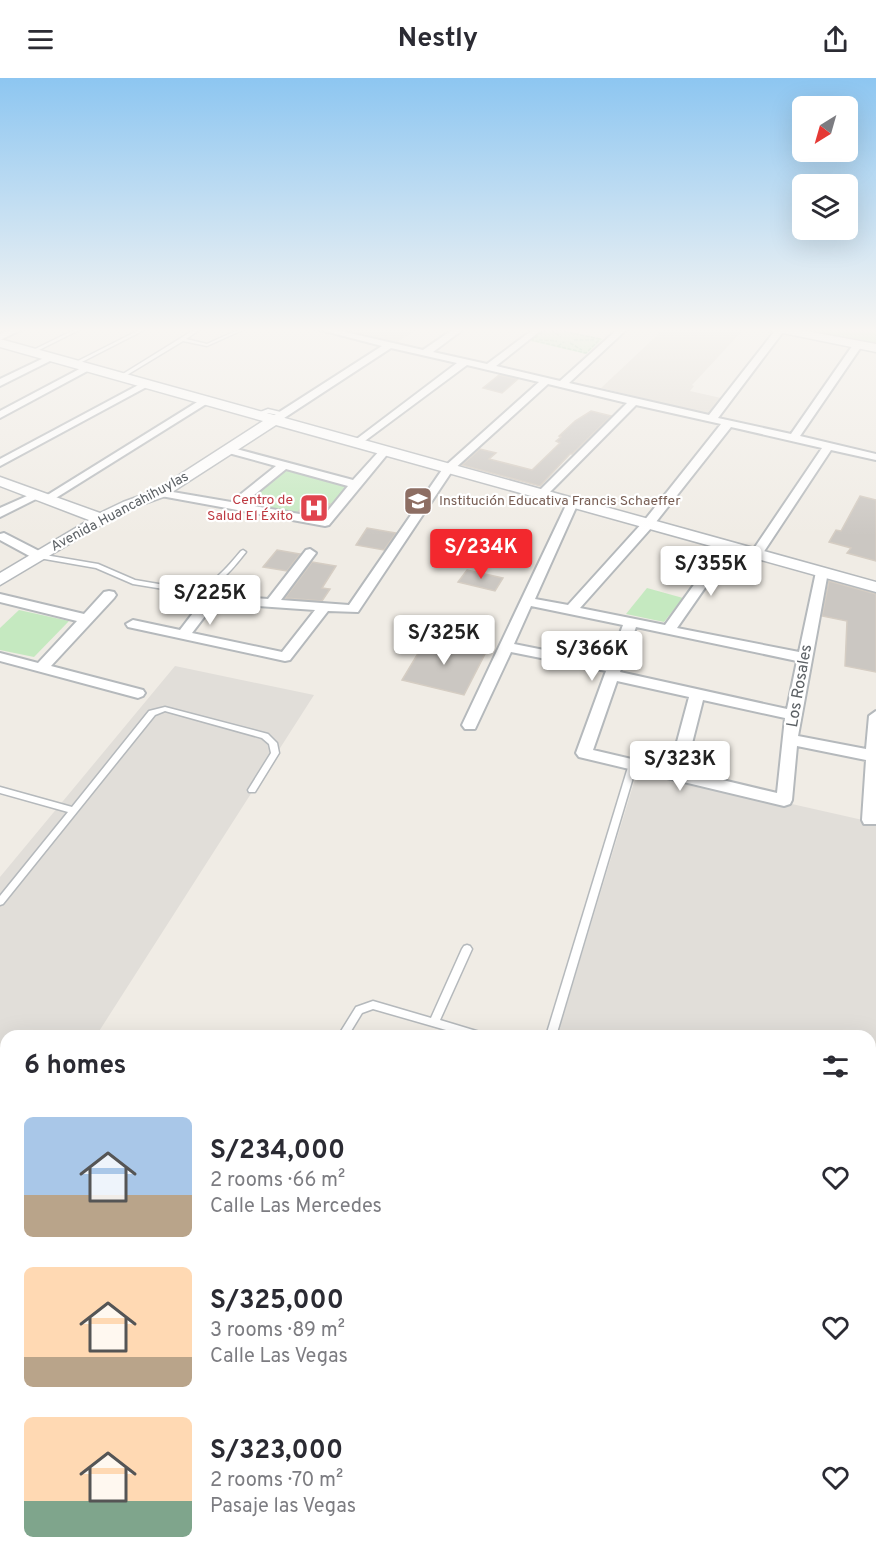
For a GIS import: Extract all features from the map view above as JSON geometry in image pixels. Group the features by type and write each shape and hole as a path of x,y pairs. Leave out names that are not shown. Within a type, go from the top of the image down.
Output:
{"street":[{"path":"0,415 29,397"},
{"path":"0,463 122,397"},
{"path":"193,397 255,415 279,417 447,469 876,587"},
{"name":"Avenida Huancahihuylas","path":"0,580 101,519 128,505 161,493 309,397"},
{"path":"358,443 418,397"},
{"path":"183,635 211,599 353,609 447,469 528,397"},
{"path":"619,397 876,457"},
{"path":"712,419 728,397"},
{"path":"794,438 822,397"},
{"path":"0,513 42,497 206,401"},
{"path":"540,495 634,401"},
{"path":"573,609 648,524 729,423"},
{"path":"757,553 828,446"},
{"path":"229,450 355,484"},
{"path":"161,493 325,522 385,451"},
{"path":"233,506 284,465"},
{"path":"0,481 101,519"},
{"path":"470,725 572,503"},
{"path":"4,537 39,556"},
{"path":"0,554 17,545"},
{"path":"669,629 728,546"},
{"path":"272,603 310,553"},
{"name":"Los Rosales","path":"676,774 784,800 793,715 822,572"},
{"path":"41,668 109,595"},
{"path":"0,598 86,619"},
{"path":"527,601 805,658"},
{"path":"133,624 285,657 324,606"},
{"path":"631,622 584,753 676,774 698,694"},
{"path":"507,647 793,715"},
{"path":"0,657 138,693"},
{"path":"870,820 876,716"},
{"path":"791,740 874,756"}],"lane":[{"path":"39,556 98,566 133,582 188,591 203,589 222,577 243,552"},
{"path":"0,902 149,715 165,710 270,739 274,753 252,790"},
{"path":"553,1030 633,764"},
{"path":"0,790 73,810"},
{"path":"434,1023 466,949"},
{"path":"347,1030 359,1010 373,1005 459,1030"}],"shaded area":[{"path":"640,397 721,398 708,414"},
{"path":"175,666 314,695 100,1030 0,1030 0,877"},
{"path":"638,769 876,823 876,1030 559,1030"}],"green space":[{"path":"286,467 350,484 322,519 241,505"},
{"path":"647,588 683,598 664,622 626,614"},
{"path":"19,610 69,621 34,657 0,650 0,628"}],"building":[{"path":"591,411 611,416 540,486 462,465 480,449 496,453 489,459 532,470 560,443 556,441 561,437 559,436 575,421"},
{"path":"860,496 876,500 876,561 847,553 851,548 829,542 836,530 841,531"},
{"name":"Centro de Salud El Éxito","path":"308,500 330,504 321,516 298,512"},
{"path":"367,528 396,533 384,550 356,545"},
{"path":"277,550 300,554 287,571 263,567"},
{"path":"312,562 336,566 322,588 330,589 322,601 285,598"},
{"path":"467,570 503,578 495,591 458,582"},
{"path":"829,581 876,594 876,672 845,666 847,621 822,616"},
{"path":"429,635 452,639 449,644 486,652 464,695 402,680"}],"place":[{"name":"Institución Educativa Francis Schaeffer","path":"418,501"},
{"name":"Centro de Salud El Éxito","path":"314,508"}]}
